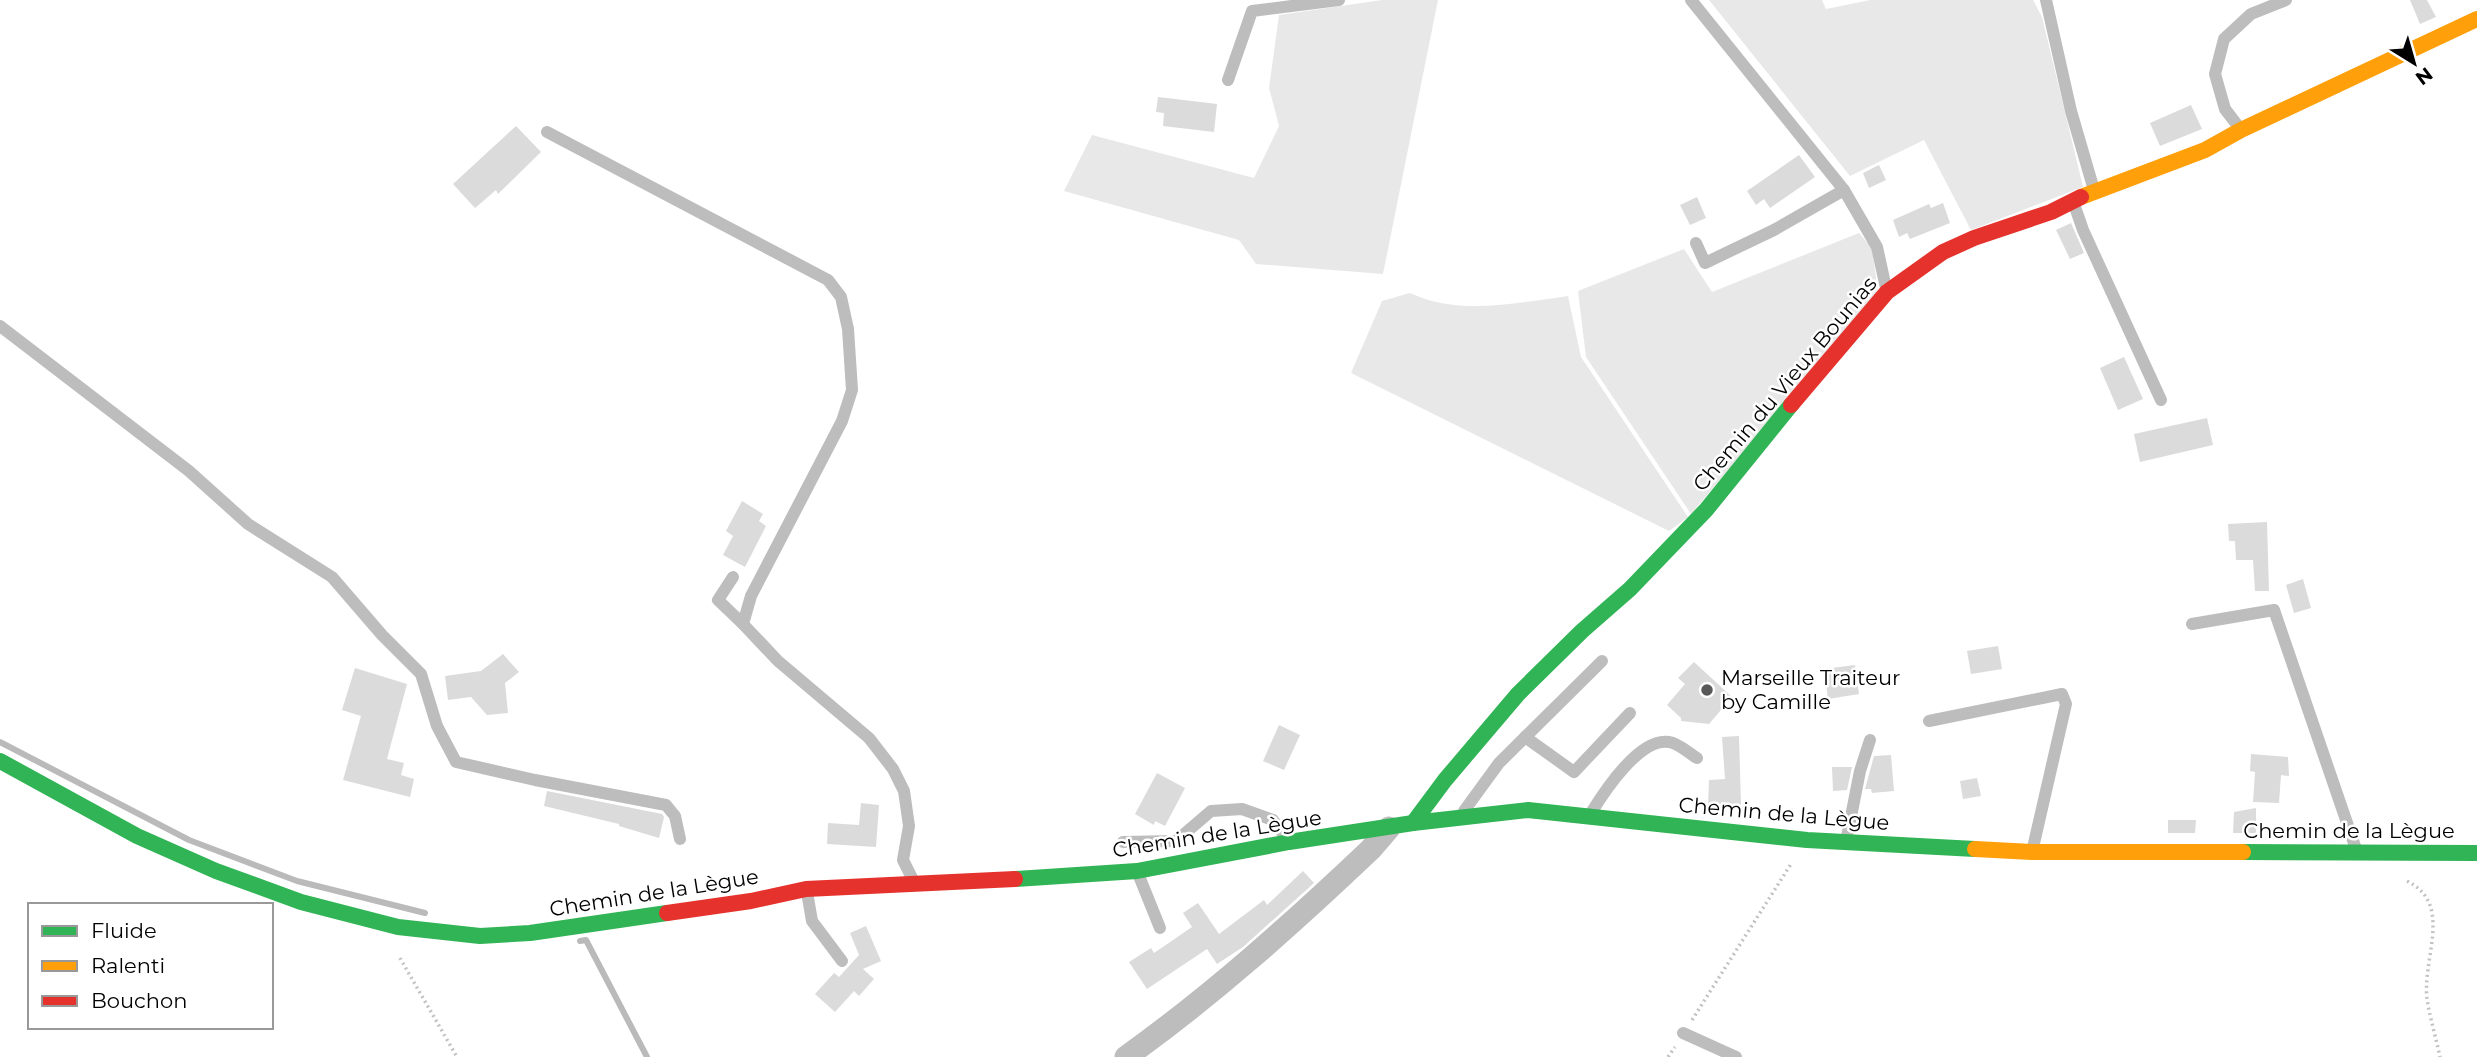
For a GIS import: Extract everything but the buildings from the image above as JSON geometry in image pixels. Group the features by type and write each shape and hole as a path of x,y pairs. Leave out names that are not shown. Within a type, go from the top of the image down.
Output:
{"street":[{"name":"Chemin du Vieux Bounias","path":"1413,823 1445,780 1518,694 1582,631 1630,589 1706,510 1782,415 1887,292 1943,252 2205,150 2241,130 2477,19"},
{"name":"Chemin de la Lègue","path":"0,761 136,836 216,871 301,902 398,927 480,936 530,933 751,901 806,889 1137,871 1289,842 1413,823 1528,810 1807,840 2032,852 2477,853"},
{"path":"1126,1057 1241,969 1353,866 1389,828"}],"lane":[{"path":"1227,80 1252,11 1339,0"},
{"path":"1691,0 1844,190 1877,247 1887,292"},
{"path":"2046,0 2071,111 2094,191"},
{"path":"2241,130 2225,109 2215,74 2224,39 2250,14 2286,0"},
{"path":"547,132 828,281 841,297 848,329 852,390 842,421 751,596 743,624"},
{"path":"1696,243 1705,263 1774,230 1844,190"},
{"path":"2073,201 2083,230 2161,400"},
{"path":"0,326 189,471 248,524 331,577 421,674 437,726 456,762 666,805 675,816 680,839"},
{"path":"733,577 718,600 778,660 869,738 893,769 904,791 909,826 904,860 916,885"},
{"path":"2192,624 2274,610 2357,853"},
{"path":"1459,817 1499,763 1602,661"},
{"path":"1929,721 2062,694 2066,704 2032,852"},
{"path":"1525,737 1574,772 1630,713"},
{"path":"1846,842 1860,771 1870,740"},
{"path":"1589,817 1606,787 1644,748 1654,743 1670,742 1697,758"},
{"path":"1123,842 1175,841 1211,811 1242,809 1273,820 1289,842"},
{"path":"1137,871 1160,928"},
{"path":"806,889 812,921 842,961"},
{"path":"1683,1033 1736,1057"}],"path":[{"path":"1668,1057 1807,840"},
{"path":"2396,881 2409,881 2428,899 2435,919 2426,975 2427,1000 2441,1057"},
{"path":"400,958 457,1057"}],"shaded area":[{"path":"1382,0 1438,0 1383,274 1256,264 1239,240 1064,191 1092,135 1254,178 1279,126 1269,88 1279,15"},
{"path":"1709,0 1822,0 1826,9 1870,0 2033,0 2042,17 2083,187 1971,230 1924,140 1850,176"},
{"path":"1859,233 1872,248 1878,293 1691,514 1586,357 1578,291 1684,249 1712,292"},
{"path":"1410,293 1429,300 1468,306 1568,296 1581,357 1688,517 1669,531 1351,373 1382,301"}],"waterway":[{"path":"0,742 189,840 297,881 425,913"},
{"path":"580,941 586,940 647,1057"}],"traffic: fast":[{"path":"1413,823 1445,780 1518,694 1582,631 1630,589 1706,510 1791,405"},
{"path":"0,761 137,836 216,871 301,902 398,927 480,936 530,933 667,913"},
{"path":"1015,879 1137,871 1289,842 1413,823 1528,810 1807,840 1975,849"},
{"path":"2243,852 2477,853"}],"traffic: slow":[{"path":"2081,197 2205,150 2241,130 2477,19"},
{"path":"1975,849 2032,852 2243,852"}],"traffic: jam":[{"path":"1791,405 1887,292 1943,252 1974,238 2051,212 2081,197"},
{"path":"667,913 751,901 806,889 1015,879"}],"place":[{"name":"Marseille Traiteur by Camille","path":"1707,690"}]}
